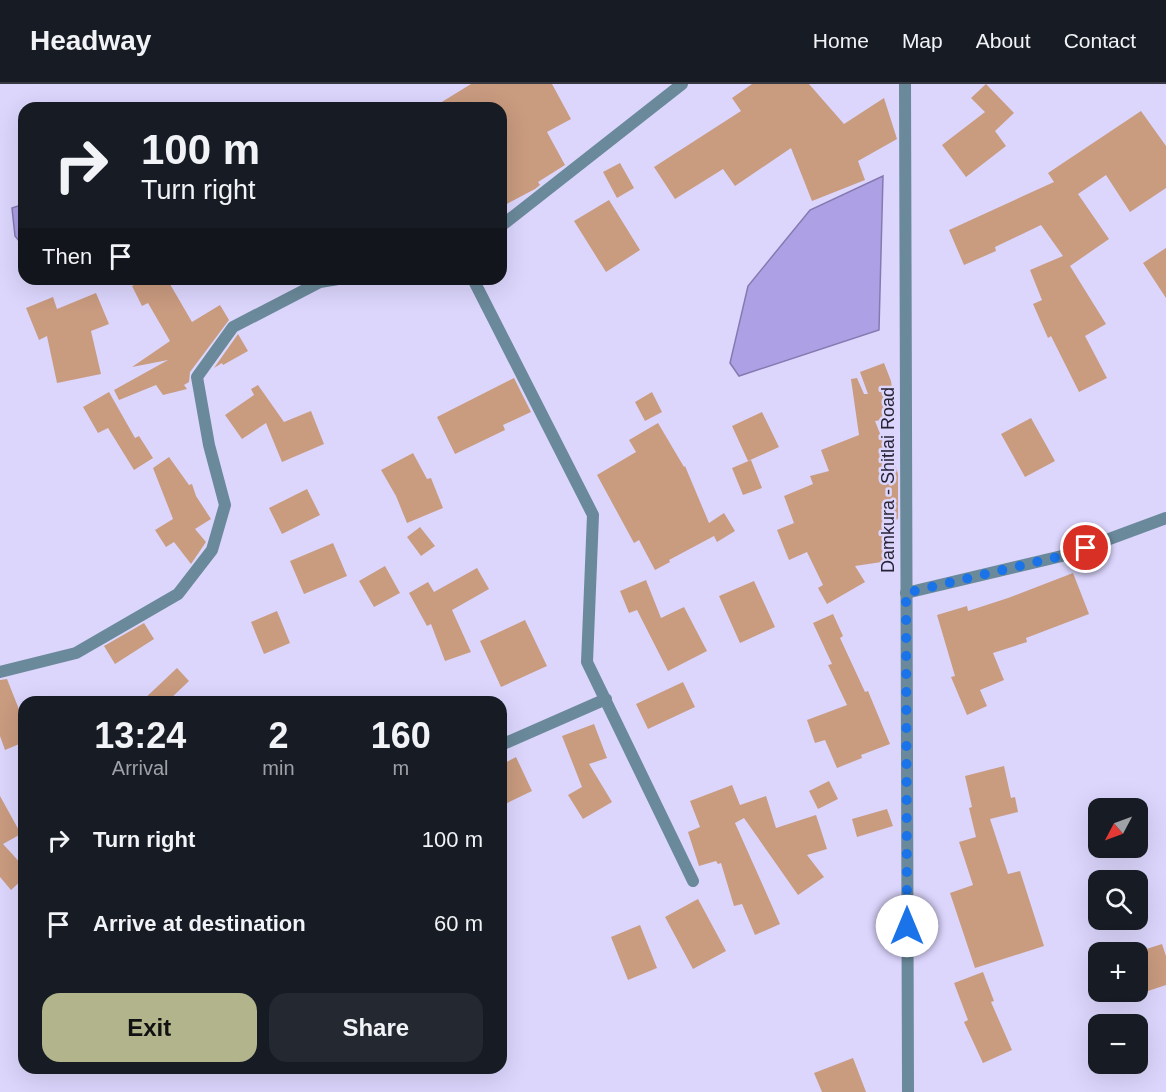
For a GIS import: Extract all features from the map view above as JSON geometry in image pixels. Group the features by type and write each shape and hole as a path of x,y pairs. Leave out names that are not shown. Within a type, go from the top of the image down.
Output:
{"street":[{"path":"507,221 682,84"},
{"name":"Damkura - Shitlai Road","path":"905,84 908,1092"},
{"path":"0,672 76,653 178,594 212,550 225,505 209,445 197,377 233,327 314,285"},
{"path":"476,285 592,515 587,662 693,881"},
{"path":"906,593 1066,555 1166,518"},
{"path":"507,742 606,699"}],"shaded area":[{"path":"883,176 879,330 739,376 730,363 748,286 810,210"},
{"path":"18,206 18,240 15,236 12,208"}],"building":[{"path":"471,84 552,84 571,119 547,132 565,165 538,182 540,185 535,189 507,204 507,102 442,102"},
{"path":"752,84 809,84 844,124 884,98 897,139 858,161 865,180 812,201 791,148 735,186 723,169 675,199 654,167 741,111 732,98"},
{"path":"986,84 1014,113 995,131 1006,146 966,177 942,145 985,112 971,98"},
{"path":"1141,111 1166,146 1166,188 1130,212 1106,175 1078,194 1109,239 1070,266 1106,324 1085,336 1107,378 1079,392 1051,336 1048,338 1033,304 1042,300 1030,270 1063,256 1041,225 995,247 996,251 964,265 949,230 1054,182 1048,173"},
{"path":"620,163 634,188 617,198 603,172"},
{"path":"609,200 640,250 606,272 574,221"},
{"path":"1166,248 1166,298 1143,263"},
{"path":"170,285 192,322 220,305 229,320 190,372 189,382 184,385 187,389 163,395 156,385 119,400 114,390 168,360 132,367 170,341 148,303 142,306 132,286"},
{"path":"96,293 109,324 91,331 101,374 57,383 47,336 39,340 26,308 53,297 57,309"},
{"path":"238,334 248,351 214,368"},
{"path":"884,363 891,381 896,418 875,421 889,456 892,455 898,474 898,519 889,521 895,560 855,566 865,582 827,604 818,588 823,585 807,552 789,560 777,530 794,523 784,496 813,484 810,476 829,471 821,450 859,435 851,379 857,378 864,394 868,394 860,372"},
{"path":"514,378 531,412 503,425 505,430 455,454 437,417"},
{"path":"258,385 284,422 311,411 324,444 282,462 266,423 242,439 225,415 254,395 251,389"},
{"path":"109,392 135,438 139,436 153,458 134,470 108,428 98,433 83,407"},
{"path":"652,392 662,412 645,421 635,402"},
{"path":"762,412 779,447 748,461 732,426"},
{"path":"1031,418 1055,461 1025,477 1001,434"},
{"path":"658,423 685,466 709,523 724,513 735,531 717,542 714,536 655,570 639,540 634,543 597,475 636,452 629,440"},
{"path":"413,453 427,479 431,478 443,508 407,523 396,496 381,470"},
{"path":"169,457 189,485 192,484 196,496 211,519 195,529 206,542 191,564 174,542 166,547 155,530 173,519 153,468"},
{"path":"751,460 762,488 743,495 732,468"},
{"path":"307,489 320,515 282,534 269,508"},
{"path":"420,527 435,546 421,556 407,537"},
{"path":"333,543 347,576 304,594 290,561"},
{"path":"385,566 400,593 374,607 359,581"},
{"path":"477,568 489,589 452,610 471,652 445,661 431,624 427,626 409,593 428,582 434,592"},
{"path":"1073,573 1089,614 1026,638 1027,642 993,653 1004,680 980,690 987,706 967,715 951,677 955,676 937,615 967,606 968,611"},
{"path":"646,580 661,618 684,607 707,651 668,671 637,610 629,613 620,591"},
{"path":"754,581 775,627 740,643 719,596"},
{"path":"277,611 290,643 264,654 251,622"},
{"path":"833,614 843,636 840,638 865,692 868,691 890,744 861,755 862,758 837,768 825,740 815,743 807,720 847,705 828,665 832,664 813,623"},
{"path":"525,620 547,666 501,687 480,641"},
{"path":"144,623 154,639 115,664 104,646"},
{"path":"177,668 189,681 173,696 147,696"},
{"path":"7,679 18,707 18,745 5,750 0,736 0,680"},
{"path":"683,682 695,707 648,729 636,704"},
{"path":"594,724 607,758 589,764 612,802 583,819 568,795 582,787 562,736"},
{"path":"516,757 532,791 507,803 507,762"},
{"path":"1004,766 1011,798 1015,797 1018,812 990,819 1008,874 1020,871 1044,946 975,968 950,893 973,885 959,842 976,837 965,776"},
{"path":"829,781 838,799 818,809 809,791"},
{"path":"732,785 740,805 766,796 776,828 816,815 827,849 807,855 824,877 798,895 744,818 735,823 780,924 755,935 742,904 734,906 721,863 718,864 716,861 699,866 688,832 700,827 690,801"},
{"path":"0,796 18,829 18,836 3,844 18,860 18,884 11,890 0,877"},
{"path":"887,809 893,826 857,837 852,819"},
{"path":"698,899 726,951 693,969 665,917"},
{"path":"640,925 657,968 628,980 611,937"},
{"path":"1162,944 1166,956 1166,985 1148,991 1148,948"},
{"path":"983,972 994,1001 991,1002 1012,1050 983,1063 964,1022 968,1020 954,983"},
{"path":"853,1058 866,1092 822,1092 814,1073"}],"route":[{"path":"907,926 906,593 1066,555 1086,548"}]}
